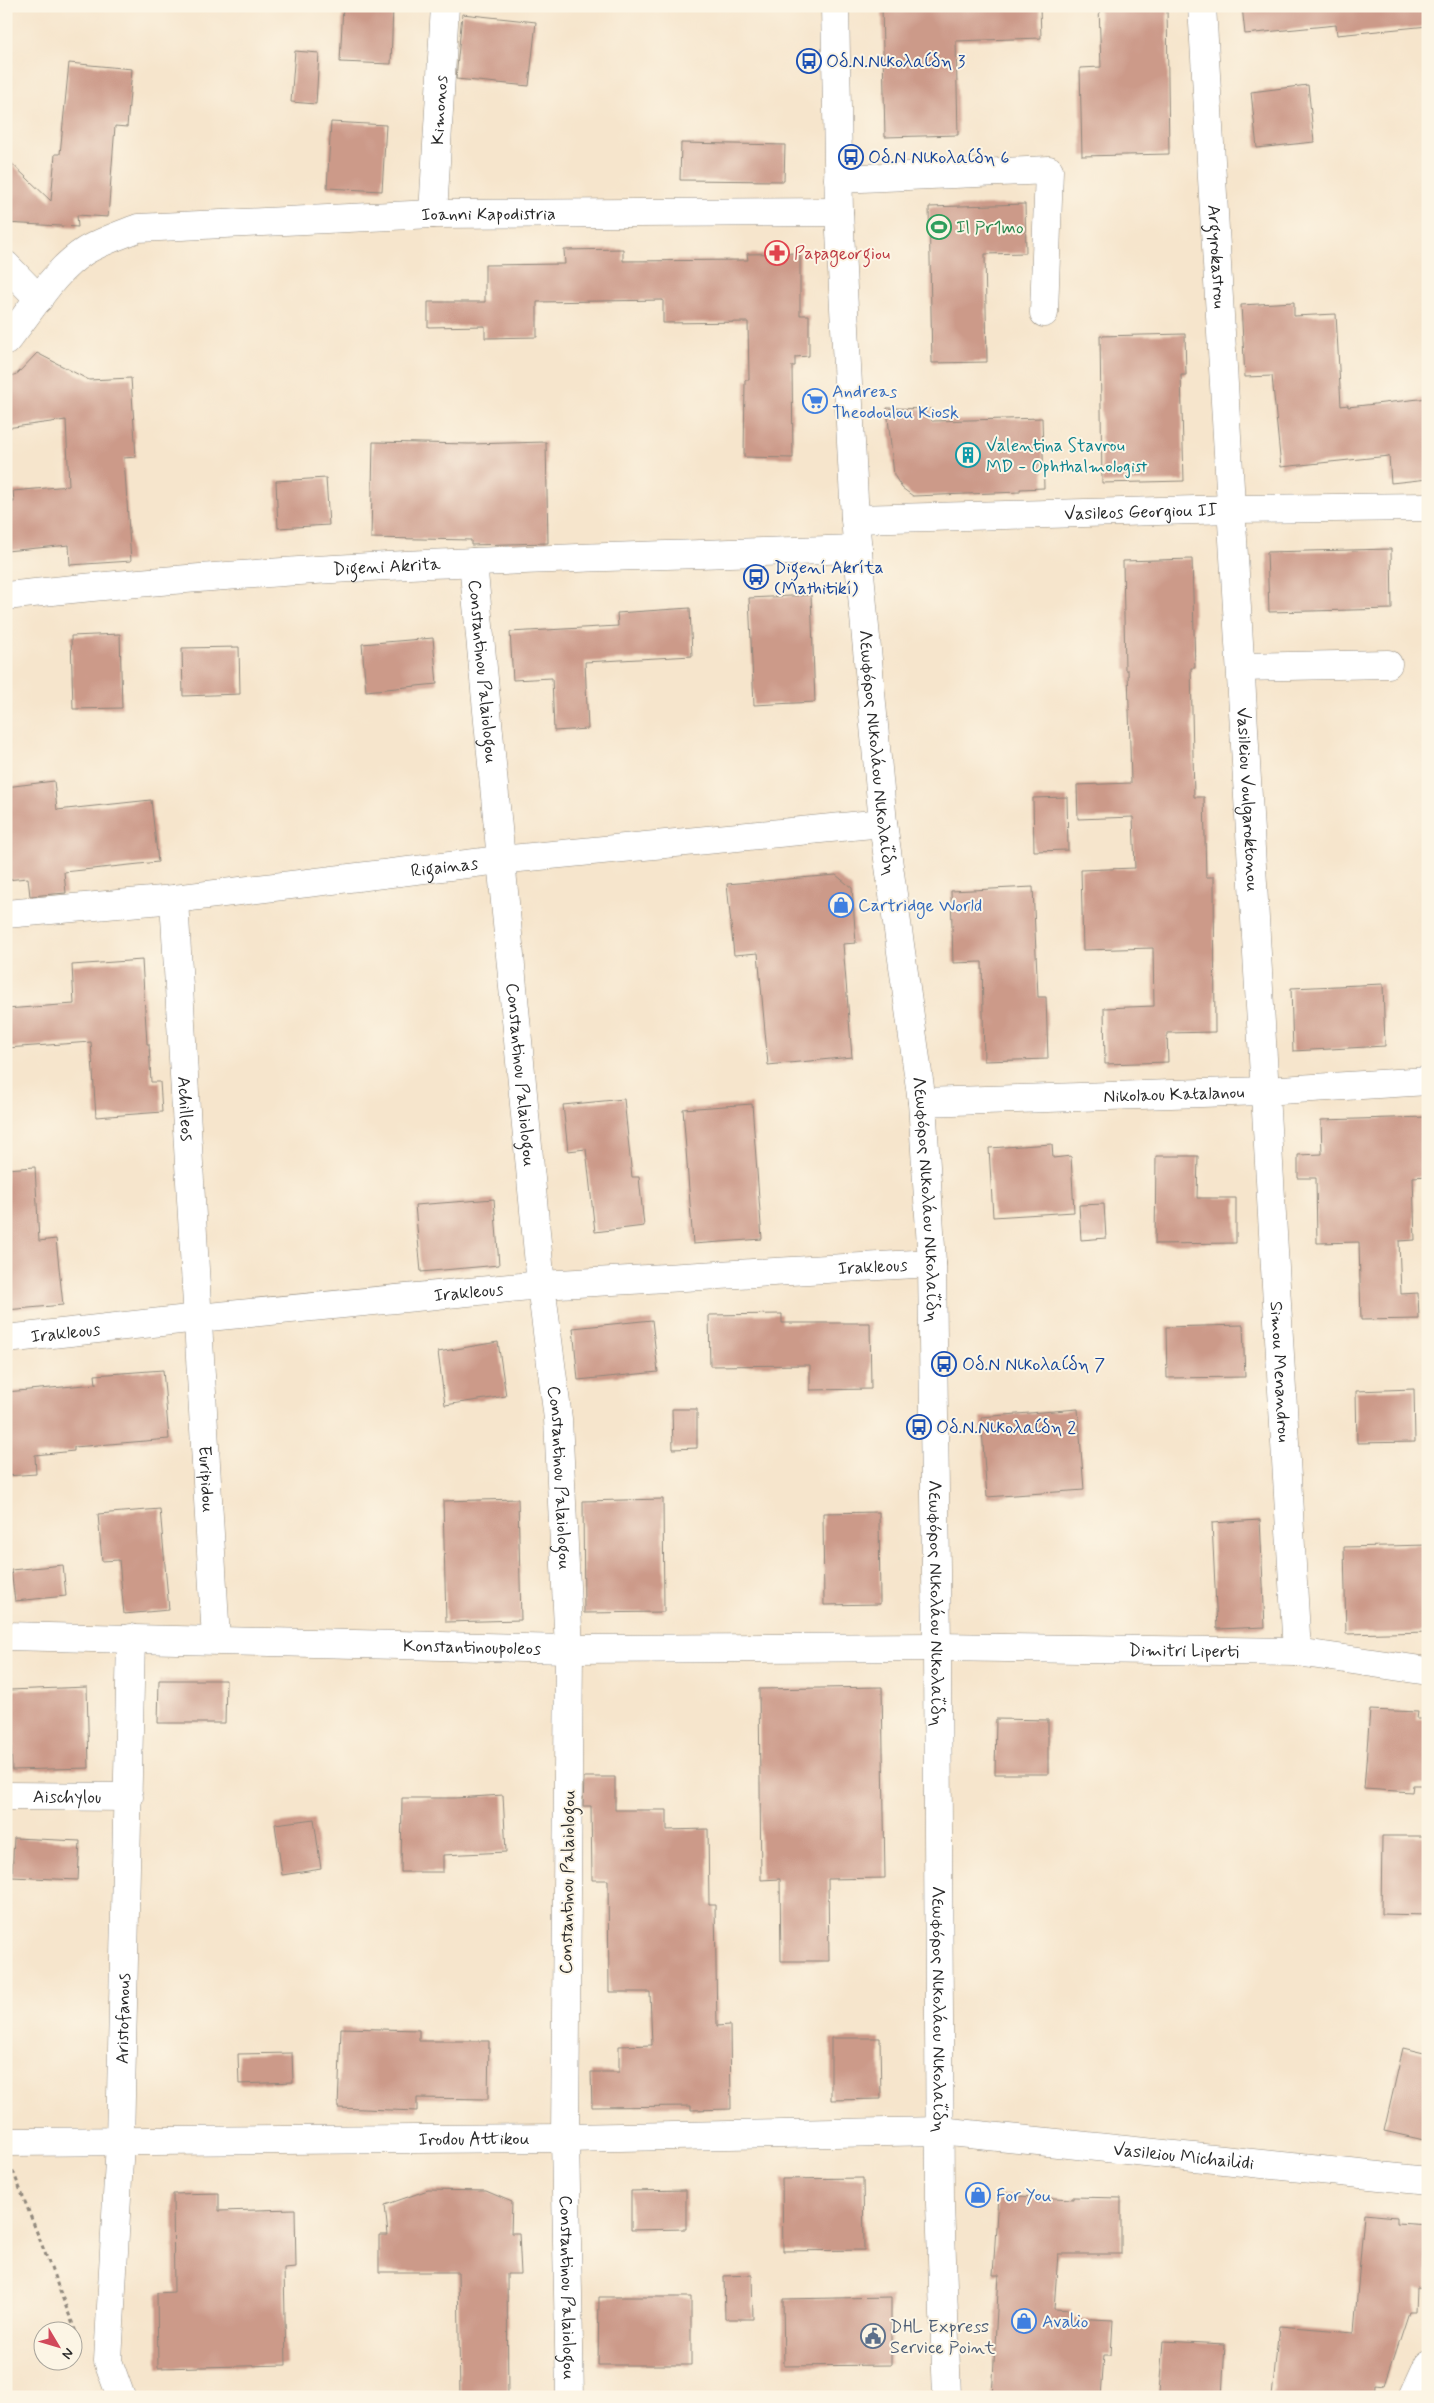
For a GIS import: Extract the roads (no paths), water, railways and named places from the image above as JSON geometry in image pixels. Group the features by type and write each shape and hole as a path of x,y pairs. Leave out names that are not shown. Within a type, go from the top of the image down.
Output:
{"street":[{"name":"Kimonos","path":"433,214 445,6"},
{"name":"Λεωφόρος Νικολάου Νικολαΐδη","path":"835,6 838,212 855,519 883,823 922,1102 932,1263 938,1647 940,2204 947,2397"},
{"name":"Argyrokastrou","path":"1202,6 1233,508"},
{"path":"838,179 1049,170 1044,313"},
{"name":"Ioanni Kapodistria","path":"6,341 62,271 83,252 138,228 433,214 838,212"},
{"path":"6,264 39,299"},
{"name":"Vasileos Georgiou II","path":"855,519 1233,508 1428,507"},
{"name":"Vasileiou Voulgaroktonou","path":"1233,508 1263,1091"},
{"name":"Digeni Akrita","path":"6,596 132,582 473,562 858,549"},
{"name":"Constantinou Palaiologou","path":"473,562 541,1285 558,1419 569,1648 565,2138 570,2397"},
{"path":"1241,667 1388,664"},
{"name":"Rigainas","path":"6,914 174,899 500,860 883,823"},
{"name":"Achilleos","path":"174,899 198,1318"},
{"name":"Nikolaou Katalanou","path":"922,1102 1263,1091 1428,1081"},
{"name":"Simou Menandrou","path":"1263,1091 1297,1652"},
{"name":"Irakleous","path":"6,1339 198,1318 541,1285 932,1263"},
{"name":"Euripidou","path":"198,1318 216,1640"},
{"name":"Konstantinoupoleos","path":"6,1636 569,1648 938,1647"},
{"name":"Aristofanous","path":"121,2397 108,2361 120,2142 131,1638"},
{"name":"Dimitri Liperti","path":"938,1647 1297,1652 1428,1671"},
{"name":"Aischylou","path":"6,1796 129,1797"},
{"name":"Irodou Attikou","path":"8,2152 120,2142 940,2132"},
{"name":"Vasileiou Michailidi","path":"940,2132 1428,2181"},
{"path":"1412,2397 1428,2364"}],"place":[{"name":"Οδ.Ν.Νικολαίδη 3","path":"809,61"},
{"name":"Οδ.Ν Νικολαίδη 6","path":"851,157"},
{"name":"Il Pr1mo","path":"939,227"},
{"name":"Papageorgiou","path":"777,253"},
{"name":"Andreas Theodoulou Kiosk","path":"815,401"},
{"name":"Valentina Stavrou MD - Ophthalmologist","path":"968,455"},
{"name":"Digení Akríta (Mathitikí)","path":"756,577"},
{"name":"Cartridge World","path":"841,905"},
{"name":"Οδ.Ν Νικολαίδη 7","path":"944,1364"},
{"name":"Οδ.Ν.Νικολαίδη 2","path":"919,1427"},
{"name":"For You","path":"978,2195"},
{"name":"Avalio","path":"1024,2321"},
{"name":"DHL Express Service Point","path":"873,2336"}]}
